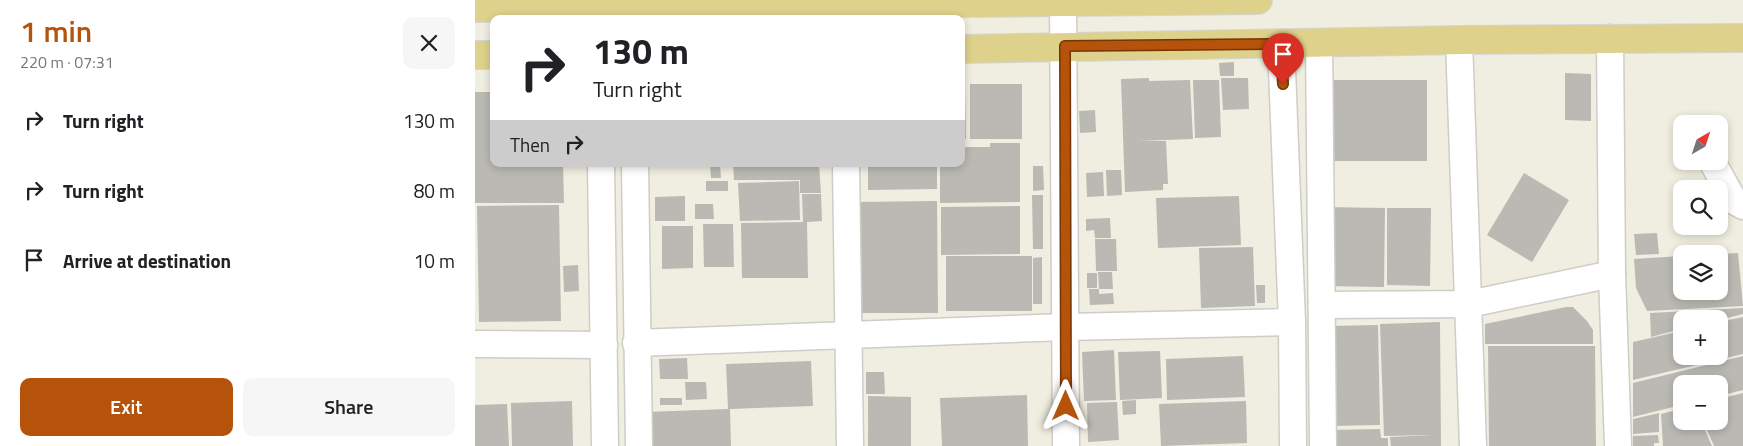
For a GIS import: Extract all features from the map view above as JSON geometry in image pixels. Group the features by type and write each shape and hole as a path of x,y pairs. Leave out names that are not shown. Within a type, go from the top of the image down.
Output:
{"main road":[{"path":"475,8 843,8 1063,1 1259,0"},
{"path":"965,49 1459,40 1743,38"},
{"path":"475,55 490,55"}],"street":[{"path":"1063,1 1065,46 1066,446"},
{"path":"1610,38 1612,274 1618,446"},
{"path":"1459,40 1473,446"},
{"path":"1319,43 1323,446"},
{"path":"1281,44 1292,322 1293,446"},
{"path":"601,167 605,446"},
{"path":"635,167 639,446"},
{"path":"846,167 850,446"},
{"path":"1717,170 1734,201 1743,206"},
{"path":"1322,305 1469,304 1612,274"},
{"path":"637,343 847,334 1292,322"},
{"path":"475,344 604,345"}],"shaded area":[{"path":"475,0 1743,0 1743,446 475,446"}],"building":[{"path":"1234,62 1234,76 1220,76 1219,63"},
{"path":"1565,73 1591,74 1591,121 1565,120"},
{"path":"1149,78 1149,81 1190,80 1193,139 1138,141 1166,141 1168,184 1163,184 1163,190 1125,192 1121,79"},
{"path":"1221,78 1248,78 1249,109 1223,110"},
{"path":"1193,80 1219,80 1221,137 1195,138"},
{"path":"1329,80 1427,80 1427,161 1330,161"},
{"path":"970,84 1022,84 1022,139 970,139"},
{"path":"965,85 966,139 965,139"},
{"path":"475,92 490,92 490,167 563,167 564,203 475,203"},
{"path":"1095,110 1096,132 1080,133 1079,111"},
{"path":"990,143 1020,143 1020,202 940,203 940,167 965,167 965,147 990,147"},
{"path":"1033,166 1043,166 1044,190 1033,191"},
{"path":"710,167 720,167 721,178 711,178"},
{"path":"733,167 819,167 821,193 800,193 800,180 734,180"},
{"path":"868,167 937,167 937,189 868,190"},
{"path":"1106,170 1121,170 1122,195 1107,196"},
{"path":"1103,172 1104,196 1087,197 1086,173"},
{"path":"1524,173 1569,200 1532,262 1487,235"},
{"path":"706,181 728,181 728,191 706,191"},
{"path":"799,181 800,220 740,221 738,183"},
{"path":"802,194 821,194 822,221 807,222 808,278 742,278 741,223 803,222"},
{"path":"1032,195 1043,195 1043,249 1033,249"},
{"path":"685,196 685,221 655,221 655,197"},
{"path":"1239,196 1241,245 1158,248 1156,198"},
{"path":"937,201 938,313 855,313 854,202"},
{"path":"695,204 713,204 714,219 695,219"},
{"path":"559,205 561,321 479,322 477,206"},
{"path":"1020,206 1020,254 941,255 941,207"},
{"path":"1324,207 1385,208 1384,287 1323,286"},
{"path":"1387,208 1431,208 1430,286 1387,285"},
{"path":"1110,218 1111,238 1095,238 1094,230 1086,231 1086,219"},
{"path":"703,224 733,224 734,267 704,267"},
{"path":"662,226 693,226 693,268 662,269"},
{"path":"1657,233 1659,254 1636,255 1634,234"},
{"path":"1095,239 1116,239 1117,271 1096,271"},
{"path":"1253,247 1255,306 1201,308 1199,248"},
{"path":"1738,253 1743,306 1647,311 1636,288 1634,259 1673,257 1673,300 1728,300 1728,254"},
{"path":"946,256 1032,256 1032,311 946,311"},
{"path":"1042,257 1042,304 1033,304 1033,258"},
{"path":"578,265 579,291 564,292 563,266"},
{"path":"1098,272 1112,272 1113,289 1099,289"},
{"path":"1087,273 1097,273 1097,288 1087,288"},
{"path":"1256,285 1265,285 1265,303 1257,303"},
{"path":"1089,289 1099,289 1099,294 1113,293 1114,304 1090,305"},
{"path":"1573,307 1587,321 1593,330 1593,344 1485,344 1485,324"},
{"path":"1743,308 1743,314 1728,318 1728,310 1706,310"},
{"path":"1673,312 1673,331 1651,337 1650,313"},
{"path":"1743,317 1743,354 1728,358 1728,320"},
{"path":"1440,322 1441,446 1391,446 1390,437 1433,435 1384,436 1380,324"},
{"path":"1378,325 1380,425 1332,426 1329,326"},
{"path":"1673,333 1673,365 1696,365 1633,380 1633,342"},
{"path":"1488,346 1595,346 1596,446 1489,446"},
{"path":"1114,350 1116,400 1084,401 1082,352"},
{"path":"1160,351 1162,398 1120,400 1118,352"},
{"path":"1243,356 1245,397 1167,400 1166,359"},
{"path":"1743,356 1743,390 1728,394 1728,375 1673,375 1673,407 1633,417 1633,383 1706,365 1728,365 1728,360"},
{"path":"687,358 688,379 660,379 659,359"},
{"path":"811,361 813,406 730,409 731,446 646,446 645,412 728,409 726,364"},
{"path":"866,372 884,372 885,394 866,394"},
{"path":"685,382 706,382 707,399 686,400"},
{"path":"1743,393 1743,446 1714,446 1707,430 1728,430 1728,397"},
{"path":"1027,395 1028,446 942,446 940,398"},
{"path":"868,396 911,397 911,446 868,446"},
{"path":"660,398 682,398 682,405 660,405"},
{"path":"1136,400 1136,414 1123,415 1122,401"},
{"path":"572,401 573,446 512,446 511,403"},
{"path":"1246,401 1247,443 1161,446 1159,404"},
{"path":"1117,402 1119,440 1088,442 1087,403"},
{"path":"507,404 509,446 475,446 475,405"},
{"path":"1673,411 1673,430 1705,430 1712,446 1663,446 1661,414"},
{"path":"1659,413 1659,432 1633,434 1633,419"},
{"path":"1380,429 1381,438 1388,438 1388,446 1330,446 1329,430"},
{"path":"1658,435 1659,443 1654,443 1654,446 1633,446 1633,436"}],"route":[{"path":"1066,406 1065,46 1281,44 1283,84"}]}
